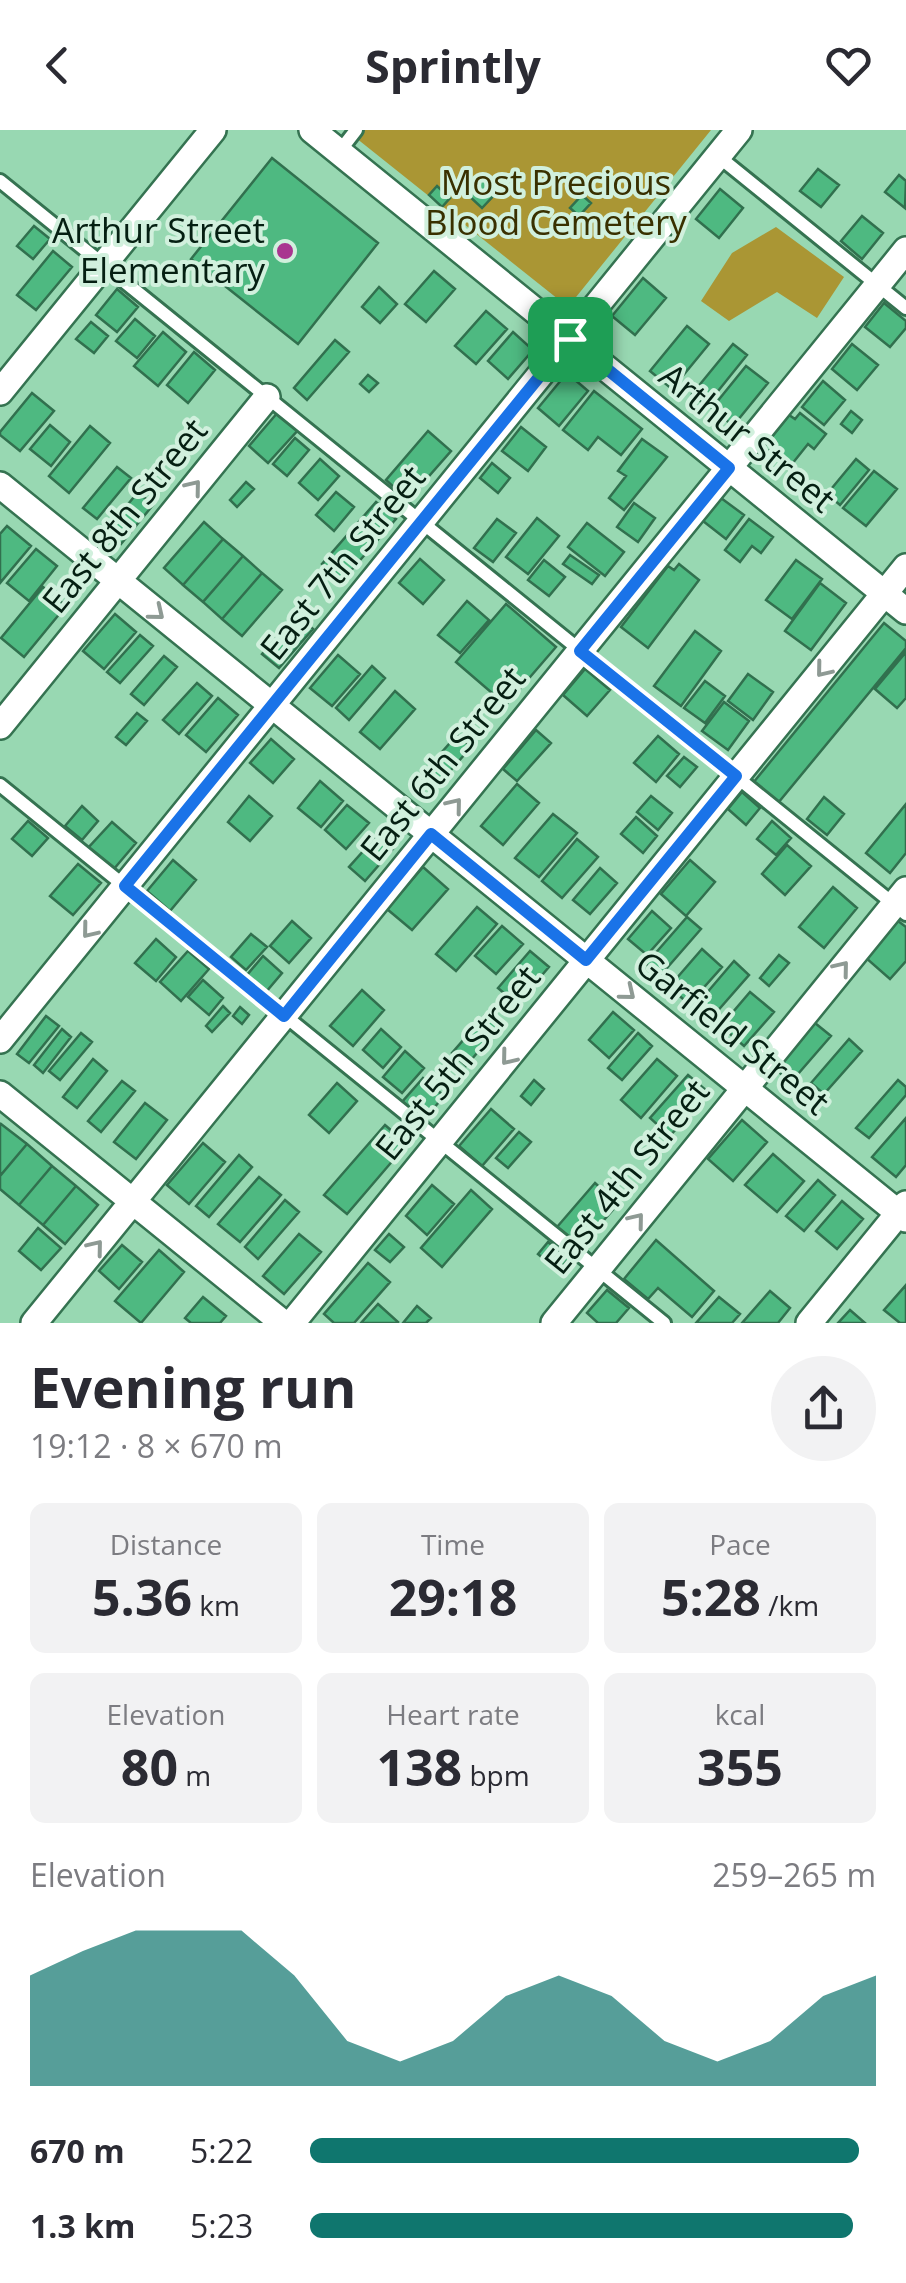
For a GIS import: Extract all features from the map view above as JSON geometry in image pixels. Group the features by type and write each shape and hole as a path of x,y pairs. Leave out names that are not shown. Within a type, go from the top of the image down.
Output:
{"street":[{"path":"0,392 213,130"},
{"name":"Arthur Street","path":"312,130 906,612"},
{"name":"East 7th Street","path":"0,1040 739,130"},
{"name":"East 6th Street","path":"34,1323 906,250"},
{"name":"East 8th Street","path":"0,726 267,397"},
{"name":"Garfield Street","path":"0,485 903,1212"},
{"name":"East 5th Street","path":"292,1323 906,568"},
{"name":"East 4th Street","path":"554,1323 902,903"},
{"path":"0,1094 283,1323"},
{"path":"809,1323 903,1212"}],"lane":[{"path":"339,152 356,130"},
{"path":"718,156 906,308"},
{"path":"0,180 580,651 902,903"},
{"path":"0,786 664,1323"}],"green space":[{"name":"Most Precious Blood Cemetery","path":"346,130 711,130 568,307"},
{"path":"776,227 844,277 817,318 777,292 729,321 701,301 732,253"}],"building":[{"name":"Arthur Street Elementary","path":"272,158 378,243 298,344 191,259"},
{"path":"818,169 839,185 821,207 800,191"},
{"path":"899,175 906,181 905,208 885,192"},
{"path":"483,179 497,192 482,208 468,195"},
{"path":"437,186 450,198 442,207 429,195"},
{"path":"720,189 743,208 719,238 696,219"},
{"path":"582,195 591,203 579,216 570,208"},
{"path":"862,216 883,233 862,259 841,241"},
{"path":"34,226 50,239 33,259 17,246"},
{"path":"53,251 72,267 36,310 17,295"},
{"path":"434,271 455,289 426,322 405,304"},
{"path":"643,278 666,298 635,335 612,316"},
{"path":"379,287 397,304 380,323 362,307"},
{"path":"117,289 138,307 117,332 96,315"},
{"path":"884,303 906,321 906,328 890,347 865,327"},
{"path":"486,311 507,329 476,364 455,346"},
{"path":"135,319 155,336 137,358 116,341"},
{"path":"91,322 108,336 94,353 76,339"},
{"path":"687,326 709,344 672,389 650,371"},
{"path":"163,332 186,352 158,386 134,366"},
{"path":"513,332 533,350 508,379 488,361"},
{"path":"335,340 349,352 307,400 294,388"},
{"path":"733,344 747,355 706,406 692,394"},
{"path":"852,344 878,365 857,390 832,369"},
{"path":"194,352 215,370 188,403 167,385"},
{"path":"746,366 768,383 733,426 712,408"},
{"path":"567,373 588,391 559,426 538,408"},
{"path":"368,375 378,383 369,392 360,384"},
{"path":"823,381 845,400 824,425 802,407"},
{"path":"594,391 642,429 621,455 598,437 588,450 563,430"},
{"path":"32,393 54,411 20,451 0,432"},
{"path":"279,411 299,429 268,463 249,446"},
{"path":"851,411 862,420 852,433 841,424"},
{"path":"800,413 826,434 814,449 808,444 788,469 768,452 776,442 771,438 789,415 795,419"},
{"path":"50,425 70,442 51,466 30,449"},
{"path":"90,426 110,443 69,493 49,476"},
{"path":"521,427 546,447 528,471 502,451"},
{"path":"428,431 451,451 408,500 386,480"},
{"path":"295,438 309,450 287,476 273,464"},
{"path":"642,439 667,457 624,510 609,498 626,476 618,471"},
{"path":"320,459 339,476 318,500 299,483"},
{"path":"856,459 869,470 840,505 827,494"},
{"path":"492,463 510,478 498,493 480,478"},
{"path":"117,467 131,478 97,519 83,508"},
{"path":"874,471 897,489 866,526 843,508"},
{"path":"246,482 254,489 237,507 230,500"},
{"path":"138,492 153,505 121,544 106,531"},
{"path":"336,492 354,507 334,531 316,515"},
{"path":"721,498 744,515 726,539 703,521"},
{"path":"376,502 396,519 341,582 322,564"},
{"path":"634,503 655,518 638,542 617,527"},
{"path":"537,518 559,536 528,574 506,557"},
{"path":"497,519 516,533 493,562 474,548"},
{"path":"749,519 773,537 761,553 752,546 740,562 725,550"},
{"path":"204,522 223,539 183,585 164,568"},
{"path":"587,523 624,552 605,576 568,547"},
{"path":"7,526 31,546 0,583 0,534"},
{"path":"223,539 243,556 203,602 183,585"},
{"path":"36,549 57,566 29,601 7,583"},
{"path":"570,555 599,575 592,584 563,564"},
{"path":"243,556 262,573 222,619 203,602"},
{"path":"420,559 444,580 423,604 399,583"},
{"path":"544,560 565,577 549,596 528,580"},
{"path":"796,560 822,579 792,619 766,600"},
{"path":"679,564 699,580 648,648 621,627 668,566 674,570"},
{"path":"262,573 282,590 242,636 222,619"},
{"path":"820,583 846,603 811,650 785,631"},
{"path":"43,587 66,606 24,657 1,638"},
{"path":"467,601 489,620 460,653 438,635"},
{"path":"506,604 556,647 506,705 456,662"},
{"path":"115,614 136,632 104,669 83,651"},
{"path":"296,615 313,629 279,668 262,654"},
{"path":"884,623 906,641 906,648 778,803 753,783"},
{"path":"695,631 721,651 681,706 654,686"},
{"path":"140,635 153,646 120,683 107,672"},
{"path":"906,652 906,698 897,708 875,689"},
{"path":"338,655 360,674 332,706 310,688"},
{"path":"164,656 177,667 144,705 131,694"},
{"path":"372,666 385,678 349,720 336,708"},
{"path":"585,669 610,690 587,716 563,695"},
{"path":"748,674 773,692 753,720 728,701"},
{"path":"705,681 725,696 705,723 684,708"},
{"path":"197,683 212,696 179,734 163,720"},
{"path":"395,691 415,709 380,749 360,732"},
{"path":"218,698 238,715 206,752 186,735"},
{"path":"724,702 749,721 728,750 702,731"},
{"path":"137,713 147,721 126,745 116,737"},
{"path":"536,730 551,743 517,781 503,769"},
{"path":"457,735 471,747 432,792 418,779"},
{"path":"658,736 679,754 656,782 634,763"},
{"path":"271,739 294,759 273,783 250,763"},
{"path":"684,757 697,767 680,787 667,776"},
{"path":"320,781 343,801 321,827 298,808"},
{"path":"517,784 539,803 503,845 481,826"},
{"path":"742,792 760,808 746,825 728,809"},
{"path":"249,796 272,816 250,841 228,822"},
{"path":"651,796 672,813 658,830 637,812"},
{"path":"824,797 844,814 827,835 807,819"},
{"path":"906,804 906,853 890,873 866,853"},
{"path":"347,805 369,823 346,849 325,830"},
{"path":"82,806 98,821 82,840 65,826"},
{"path":"553,814 577,833 539,877 515,858"},
{"path":"636,817 657,836 643,853 621,834"},
{"path":"28,821 48,838 32,856 12,839"},
{"path":"772,821 791,838 776,855 757,839"},
{"path":"112,822 136,843 113,870 88,848"},
{"path":"383,829 398,843 365,881 349,867"},
{"path":"577,839 598,857 562,898 542,881"},
{"path":"787,845 811,866 785,895 762,874"},
{"path":"173,860 196,880 170,911 147,891"},
{"path":"690,860 715,882 686,916 661,894"},
{"path":"78,864 101,883 73,915 50,896"},
{"path":"423,867 448,889 412,930 387,909"},
{"path":"600,868 617,883 590,914 573,900"},
{"path":"833,887 857,908 824,948 799,927"},
{"path":"477,907 497,924 456,971 436,954"},
{"path":"652,911 671,928 647,955 628,939"},
{"path":"687,917 701,929 660,976 646,964"},
{"path":"292,921 311,938 289,963 270,946"},
{"path":"898,921 906,927 906,961 890,979 866,958"},
{"path":"502,926 523,944 496,974 475,956"},
{"path":"251,934 267,947 246,970 231,957"},
{"path":"156,939 176,957 156,981 135,963"},
{"path":"702,949 722,967 689,1004 669,987"},
{"path":"188,951 209,969 181,1001 160,982"},
{"path":"530,951 549,967 517,1004 498,988"},
{"path":"779,955 789,963 769,986 760,978"},
{"path":"263,956 282,973 266,992 247,975"},
{"path":"734,961 749,975 714,1015 699,1002"},
{"path":"203,980 223,998 209,1015 188,997"},
{"path":"362,990 384,1010 353,1046 330,1026"},
{"path":"750,992 774,1012 744,1046 721,1026"},
{"path":"223,1006 230,1013 212,1032 206,1026"},
{"path":"240,1007 249,1015 242,1024 233,1016"},
{"path":"613,1012 634,1030 609,1058 589,1040"},
{"path":"486,1014 500,1026 466,1066 452,1053"},
{"path":"46,1016 59,1026 29,1063 17,1054"},
{"path":"815,1023 831,1036 791,1082 775,1069"},
{"path":"62,1029 71,1037 43,1073 34,1065"},
{"path":"381,1029 401,1047 383,1068 363,1050"},
{"path":"81,1033 92,1042 60,1080 49,1071"},
{"path":"638,1033 652,1046 622,1080 608,1068"},
{"path":"849,1039 862,1051 824,1094 811,1083"},
{"path":"405,1051 424,1068 402,1093 383,1077"},
{"path":"93,1059 107,1071 77,1108 63,1097"},
{"path":"657,1059 677,1076 641,1118 621,1100"},
{"path":"688,1075 708,1092 670,1136 650,1118"},
{"path":"423,1078 444,1096 423,1121 402,1102"},
{"path":"534,1080 544,1089 531,1105 521,1096"},
{"path":"898,1080 906,1087 906,1095 869,1138 856,1128"},
{"path":"122,1081 135,1091 101,1132 88,1121"},
{"path":"337,1083 357,1101 329,1133 309,1115"},
{"path":"145,1103 167,1120 136,1159 114,1142"},
{"path":"491,1109 514,1129 482,1166 459,1146"},
{"path":"906,1118 906,1165 896,1177 872,1157"},
{"path":"742,1120 767,1142 733,1181 708,1159"},
{"path":"385,1125 407,1144 347,1214 324,1195"},
{"path":"0,1126 27,1144 0,1176"},
{"path":"519,1132 531,1142 508,1168 496,1158"},
{"path":"203,1143 225,1162 189,1204 167,1185"},
{"path":"27,1144 52,1166 19,1205 0,1189 0,1176"},
{"path":"773,1154 804,1181 777,1212 745,1185"},
{"path":"239,1155 252,1167 209,1217 196,1206"},
{"path":"52,1166 76,1186 43,1225 19,1205"},
{"path":"259,1177 281,1195 240,1242 218,1224"},
{"path":"818,1180 835,1195 804,1231 786,1216"},
{"path":"595,1183 618,1204 580,1247 557,1227"},
{"path":"432,1185 454,1204 427,1235 406,1216"},
{"path":"76,1186 98,1205 65,1244 43,1225"},
{"path":"471,1190 492,1209 442,1267 421,1248"},
{"path":"285,1200 299,1212 258,1259 245,1247"},
{"path":"842,1201 863,1219 837,1249 816,1231"},
{"path":"38,1228 61,1248 41,1270 19,1251"},
{"path":"299,1234 321,1252 284,1294 263,1276"},
{"path":"389,1234 404,1247 390,1262 375,1250"},
{"path":"656,1240 714,1291 692,1317 658,1288 648,1299 624,1279"},
{"path":"548,1242 569,1259 558,1271 538,1254"},
{"path":"122,1245 142,1262 119,1289 99,1271"},
{"path":"159,1250 184,1272 141,1323 115,1301"},
{"path":"368,1263 390,1282 354,1323 334,1323 324,1314"},
{"path":"906,1285 906,1323 900,1323 884,1310"},
{"path":"607,1290 629,1308 616,1323 598,1323 587,1313"},
{"path":"770,1291 790,1308 778,1323 742,1323"},
{"path":"203,1297 226,1316 220,1323 191,1323 185,1318"},
{"path":"719,1297 740,1314 732,1323 696,1323"},
{"path":"378,1304 398,1322 361,1323"},
{"path":"417,1306 431,1318 426,1323 403,1323"},
{"path":"850,1310 865,1323 838,1323"}],"place":[{"name":"Arthur Street Elementary","path":"285,251"}],"route":[{"path":"570,339 729,468 580,651 736,776 586,960 431,834 284,1016 125,886 570,339"}]}
